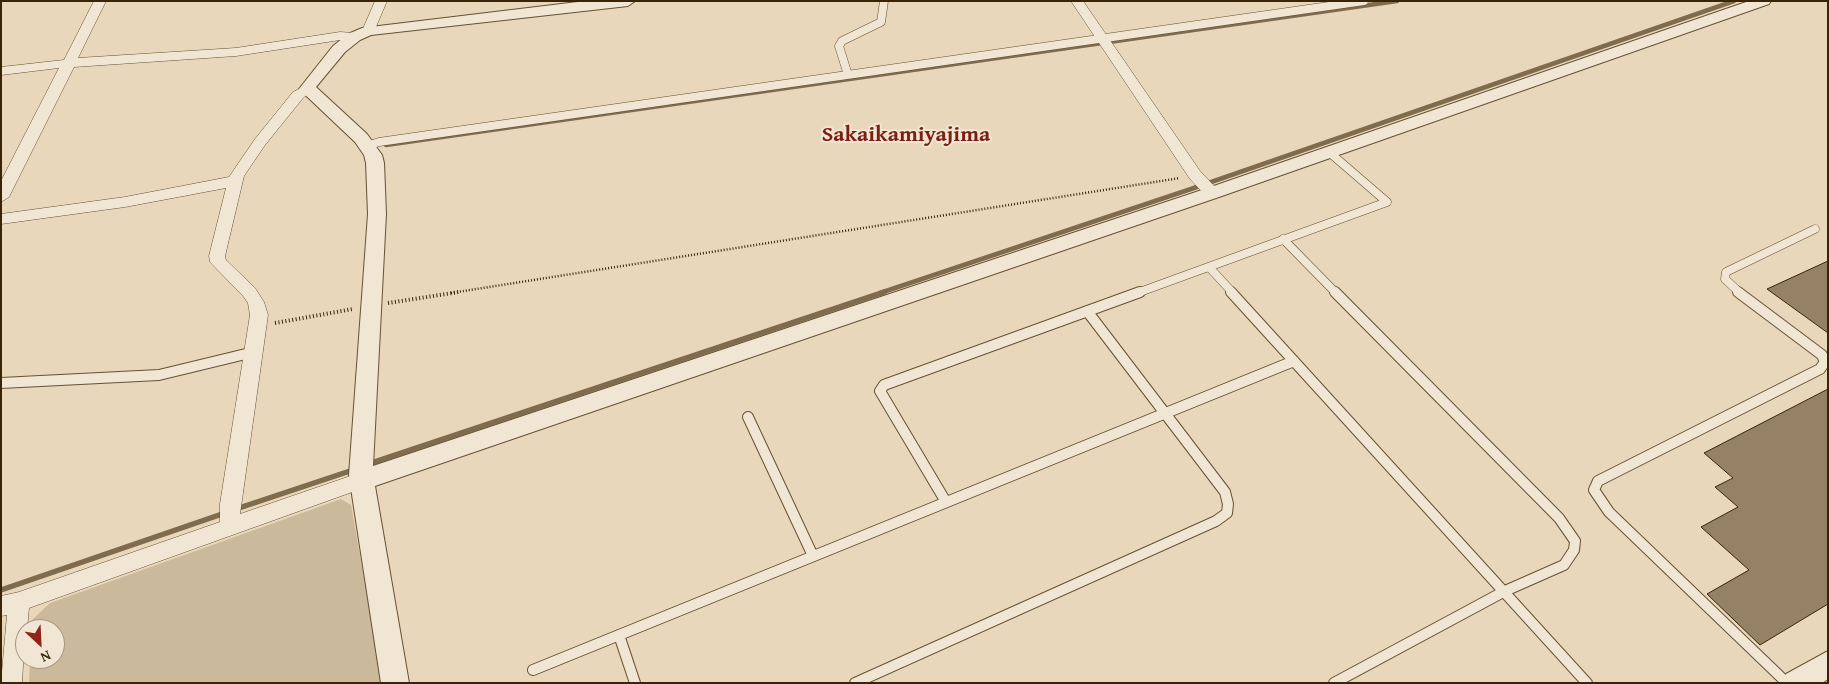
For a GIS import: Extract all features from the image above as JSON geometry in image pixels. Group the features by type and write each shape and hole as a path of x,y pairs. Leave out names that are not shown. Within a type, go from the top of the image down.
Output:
{"street":[{"path":"1,197 67,63 100,1"},
{"path":"230,526 230,504 259,314 256,302 249,292 218,262 217,256 235,181 260,142 298,95 308,89 313,78 339,49 361,34 380,6 380,1"},
{"path":"1,72 67,63 202,56 340,36 628,1"},
{"path":"1076,1 1195,175 1212,193"},
{"path":"11,683 10,604 230,526 361,472 1212,193 1764,1"},
{"path":"308,89 354,130 367,146 375,163 378,190 361,472 395,683"},
{"path":"1,219 125,202 235,181"},
{"path":"1796,683 1828,664"}],"lane":[{"path":"848,75 839,46 842,41 881,22 884,17 884,1"},
{"path":"367,146 389,140 1364,1"},
{"path":"946,502 880,391 884,385 1387,202 1329,152"},
{"path":"1787,683 1609,512 1594,490 1598,481 1820,369 1825,362 1822,355 1732,287 1725,279 1726,272 1732,268 1815,229"},
{"path":"1283,239 1560,518 1575,541 1574,550 1564,565 1533,581 1505,591 1334,683"},
{"path":"1209,266 1587,683"},
{"path":"855,683 1207,525 1226,513 1228,504 1225,492 1087,311"},
{"path":"1,384 158,375 254,352"},
{"path":"533,670 1294,361"},
{"path":"748,417 813,556"},
{"path":"619,635 635,683"}],"path":[{"path":"257,326 372,305 1195,175"}],"shaded area":[{"path":"341,499 351,505 383,683 29,683 30,669 65,669 65,619 33,619 50,603"}],"building":[{"path":"1828,261 1828,333 1767,289"},
{"path":"1828,389 1828,604 1760,645 1707,594 1749,570 1701,527 1738,507 1715,487 1733,478 1704,453"}],"waterway":[{"path":"386,145 1397,1"},
{"path":"880,293 1191,189 1734,1"},
{"path":"368,464 884,292"},
{"path":"236,509 356,469"},
{"path":"1,590 225,513"}],"district":[{"name":"Sakaikamiyajima","path":"906,135"}]}
